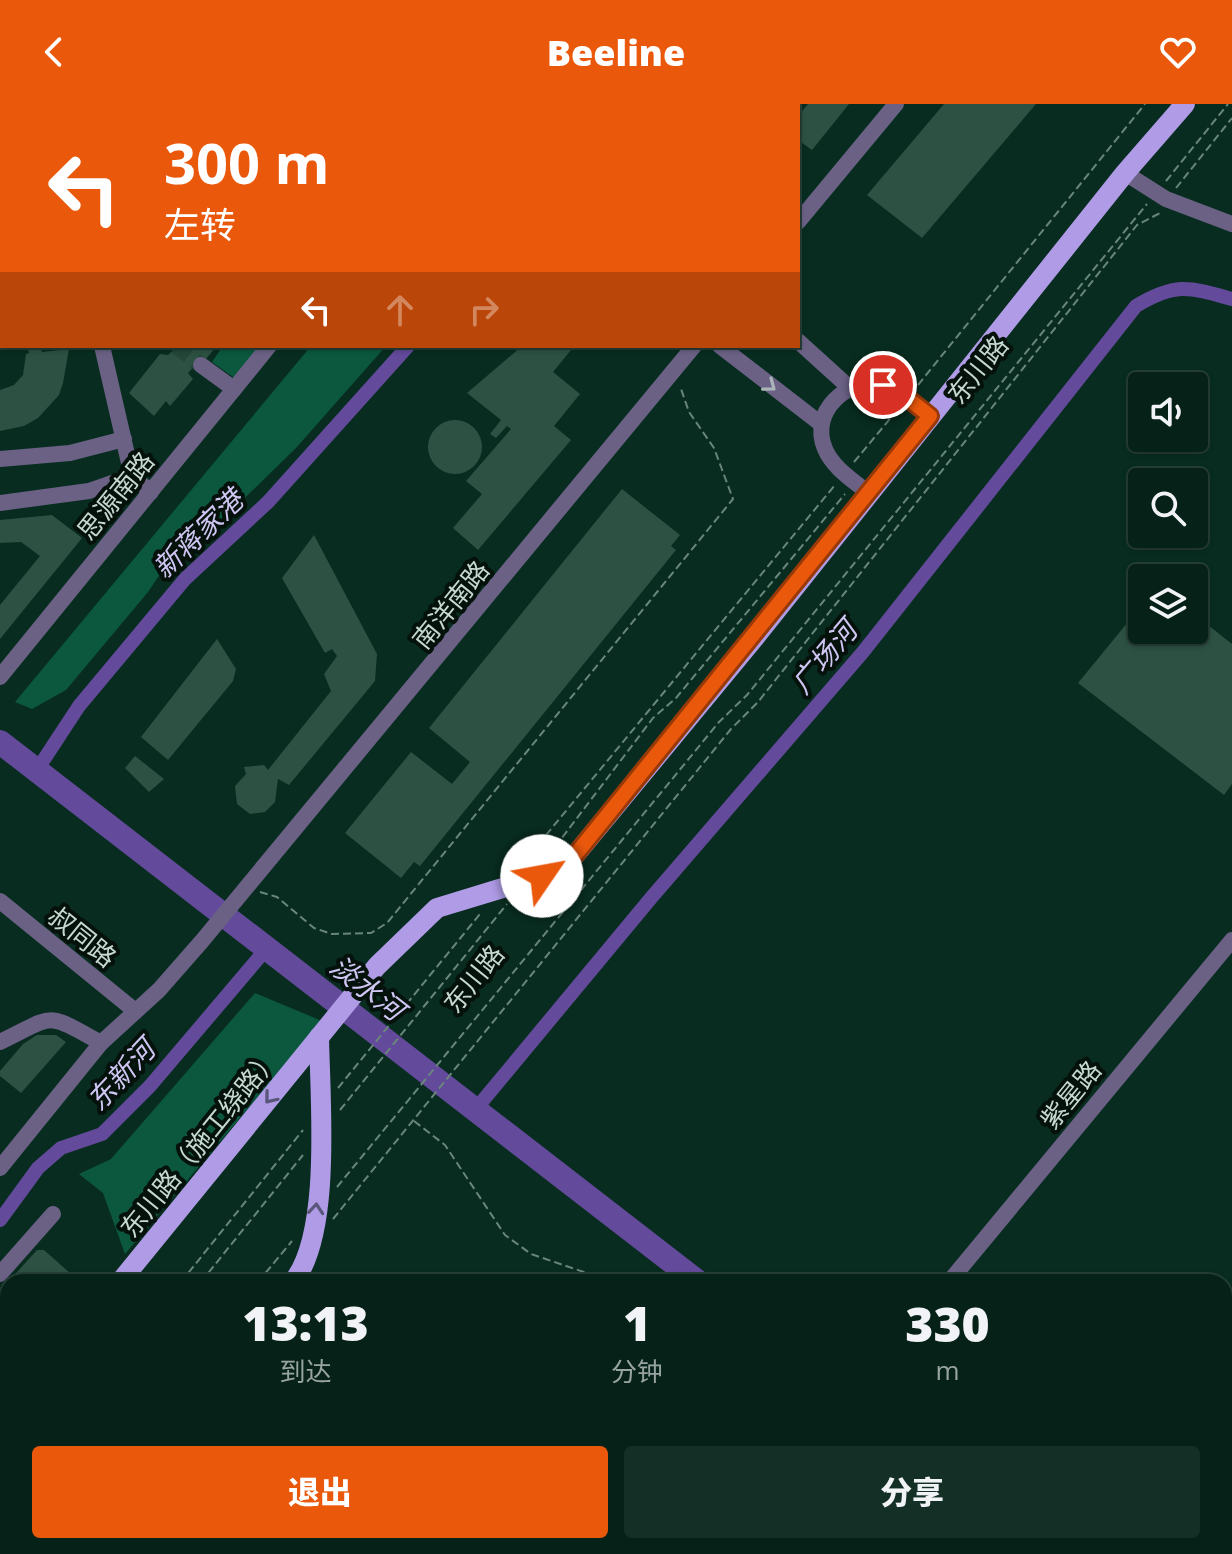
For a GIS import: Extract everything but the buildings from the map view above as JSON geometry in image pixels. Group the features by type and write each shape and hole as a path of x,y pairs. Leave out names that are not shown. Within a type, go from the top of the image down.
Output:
{"main road":[{"name":"东川路","path":"377,966 437,908 542,876 576,854 856,483 930,416 1125,173 1185,104"},
{"name":"东川路（施工绕路）","path":"126,1274 377,966"},
{"path":"300,1274 315,1230 320,1163 319,1037"}],"street":[{"path":"800,220 896,104"},
{"path":"1125,173 1161,196 1232,224"},
{"path":"800,343 851,389"},
{"path":"102,348 132,476 151,492"},
{"name":"思源南路","path":"0,677 267,348"},
{"name":"南洋南路","path":"134,1010 159,990 202,941 692,348"},
{"path":"723,348 821,424"},
{"path":"201,365 234,389"},
{"path":"856,483 824,448 821,424 827,407 851,389 883,385 930,416"},
{"path":"0,459 70,453 124,439"},
{"path":"0,503 89,491 132,476"},
{"name":"叔同路","path":"0,901 134,1010"},
{"name":"紫星路","path":"956,1274 1232,940"},
{"path":"0,1168 101,1043 134,1010"},
{"path":"0,1042 41,1020 56,1020 101,1043"},
{"path":"0,1274 53,1214"}],"path":[{"path":"555,846 579,810 653,718 676,698 856,483 907,398 1145,104"},
{"name":"东川路","path":"400,1110 719,722 747,695 1161,196 1228,104"},
{"path":"328,1224 731,729 758,702 1137,225 1159,216 1161,196 1232,118"},
{"path":"246,888 277,897 314,928 332,934 371,933 387,923 733,499 714,448 689,412 673,371"},
{"path":"522,864 856,483"},
{"name":"东川路","path":"335,1115 515,895"},
{"path":"334,1093 482,912"},
{"path":"413,1120 445,1145 505,1235 531,1254 590,1274"},
{"path":"187,1274 305,1128"},
{"path":"207,1274 307,1151"}],"green space":[{"path":"222,348 267,348 240,382 212,362"},
{"path":"309,348 384,348 296,448 219,523 183,540 148,592 66,690 32,709 15,702"},
{"path":"255,993 322,1021 125,1254 103,1193 79,1174 111,1159"}],"waterway":[{"name":"广场河","path":"475,1110 651,898 863,652 1136,306 1162,293 1183,289 1232,299"},
{"name":"新蒋家港","path":"37,770 79,706 185,579 268,502 406,348"},
{"name":"淡水河","path":"0,742 688,1274"},
{"name":"东新河","path":"0,1220 38,1168 61,1148 102,1134 150,1086 268,947"}],"tunnel":[{"path":"179,348 201,365"}],"route":[{"path":"542,876 576,854 752,641 930,416 901,393 883,385"}]}
